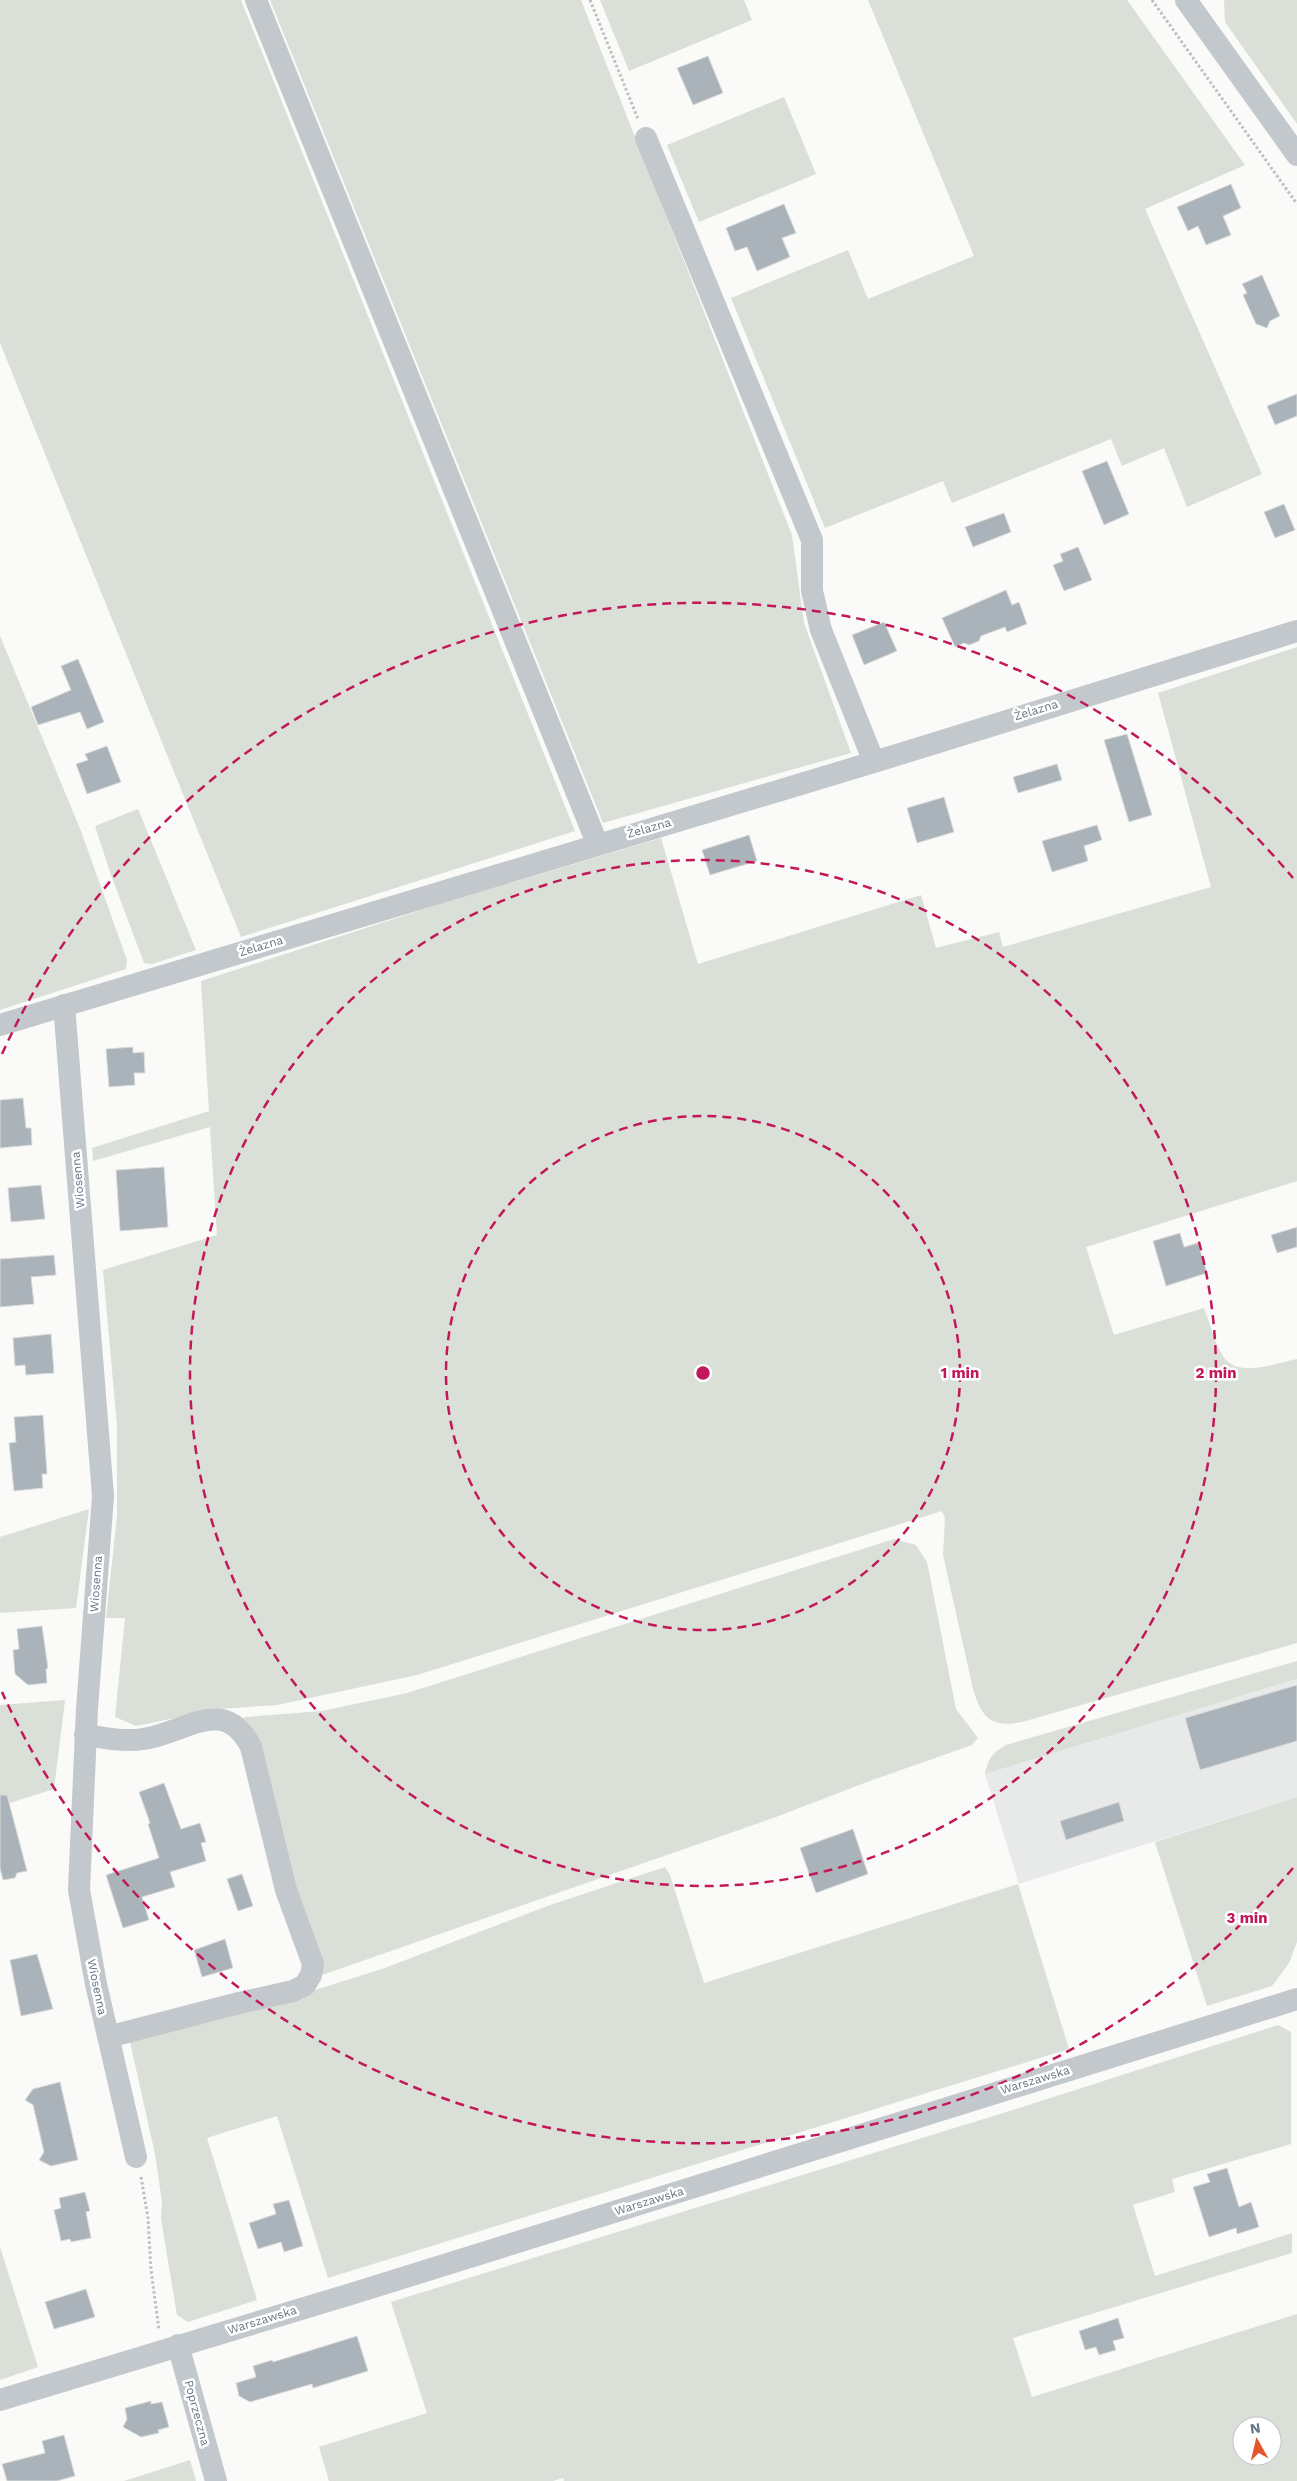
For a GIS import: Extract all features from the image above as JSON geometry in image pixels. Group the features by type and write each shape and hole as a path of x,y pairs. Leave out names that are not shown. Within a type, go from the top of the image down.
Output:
{"street":[{"path":"256,0 597,843"},
{"path":"1190,2 1297,155"},
{"path":"646,138 812,540 812,591 817,617 874,762"},
{"name":"Żelazna","path":"0,1025 597,843 874,762 1297,631"},
{"name":"Wiosenna","path":"64,1005 103,1496 85,1735 79,1890 108,2037 136,2157"},
{"path":"85,1735 144,1739 202,1720 220,1719 243,1731 251,1747 286,1890 313,1964 311,1975 305,1985 293,1991 238,2003 108,2037"},
{"name":"Warszawska","path":"0,2400 351,2294 1297,1998"},
{"name":"Poprzeczna","path":"172,2347 216,2481"}],"path":[{"path":"590,0 646,138"},
{"path":"1152,0 1297,204"},
{"path":"136,2157 148,2218 151,2270 160,2337 172,2347"}],"shaded area":[{"path":"0,0 241,0 575,831 241,937 0,343"},
{"path":"270,0 581,0 792,535 804,623 851,753 603,823"},
{"path":"600,0 744,0 752,20 629,71"},
{"path":"868,0 1127,0 1245,165 1145,209 1262,474 1187,507 1164,448 1122,466 1111,439 952,503 943,481 825,528 731,298 848,250 868,299 974,256"},
{"path":"1224,0 1297,0 1297,124 1225,22"},
{"path":"784,97 816,174 699,222 667,145"},
{"path":"0,636 81,831 127,960 126,969 0,1010"},
{"path":"1297,647 1297,1181 1086,1247 1114,1335 1204,1308 1217,1345 1229,1363 1238,1367 1257,1368 1297,1359 1297,1643 1022,1722 995,1722 984,1714 973,1689 943,1555 945,1518 942,1511 417,1675 277,1705 219,1709 136,1726 115,1717 125,1618 106,1618 117,1516 117,1426 103,1270 217,1235 210,1127 93,1161 92,1148 209,1111 201,981 440,904 661,838 698,964 921,895 936,948 999,932 1003,947 1211,887 1158,693"},
{"path":"138,809 196,950 152,964 144,963 95,826"},
{"path":"89,1509 76,1608 0,1613 0,1537"},
{"path":"894,1539 916,1545 927,1562 956,1709 978,1738 972,1745 776,1817 322,1975 242,1719 246,1717 322,1711 407,1693"},
{"path":"1297,1661 1297,1679 985,1774 991,1757 1006,1745"},
{"path":"1297,1679 1297,1797 1019,1884 985,1774"},
{"path":"65,1700 54,1789 0,1806 0,1705"},
{"path":"1297,1797 1297,1942 1289,1963 1272,1986 1207,2006 1155,1842"},
{"path":"665,1867 670,1875 704,1983 1018,1884 1069,2049 328,2278 277,2116 207,2138 257,2300 188,2322 177,2315 161,2219 162,2202 155,2154 130,2042 299,1995 382,1969 550,1905"},
{"path":"1278,2025 1291,2032 1291,2144 1172,2179 1175,2192 1133,2205 1155,2276 1292,2233 1292,2253 1013,2338 1032,2397 1297,2314 1297,2481 564,2481 563,2478 553,2481 329,2481 319,2447 427,2413 391,2302 1016,2109"},
{"path":"0,2247 38,2367 0,2380"},
{"path":"190,2460 196,2481 124,2481"}],"building":[{"path":"708,56 723,93 693,105 677,68"},
{"path":"1231,184 1241,208 1223,216 1231,235 1206,245 1198,226 1188,231 1177,207"},
{"path":"784,204 796,233 782,238 790,257 757,271 747,247 735,251 726,228"},
{"path":"1262,275 1280,316 1270,321 1267,328 1256,324 1243,295 1247,293 1242,284"},
{"path":"1297,394 1297,416 1275,425 1267,406"},
{"path":"1107,461 1129,514 1104,525 1082,471"},
{"path":"1284,504 1295,530 1275,538 1264,512"},
{"path":"1004,513 1011,532 973,547 965,527"},
{"path":"1078,547 1092,580 1064,591 1053,565 1063,561 1060,554"},
{"path":"1006,590 1012,605 1019,602 1027,624 1007,632 1005,627 981,636 979,641 969,645 964,643 955,647 942,618"},
{"path":"884,622 897,651 864,665 852,635"},
{"path":"78,659 104,722 87,729 80,712 38,725 31,707 71,690 61,666"},
{"path":"1127,734 1152,815 1129,822 1104,740"},
{"path":"107,746 121,782 87,794 76,764 88,760 85,754"},
{"path":"1057,764 1062,780 1018,793 1013,777"},
{"path":"944,797 954,832 917,843 907,808"},
{"path":"1097,825 1102,840 1084,846 1088,861 1052,872 1042,841"},
{"path":"749,835 757,861 710,875 702,850"},
{"path":"133,1047 133,1053 144,1052 145,1073 134,1073 135,1085 109,1087 106,1049"},
{"path":"23,1098 26,1128 31,1128 32,1145 0,1148 0,1100"},
{"path":"164,1167 168,1227 120,1231 116,1170"},
{"path":"41,1185 45,1219 11,1222 8,1188"},
{"path":"1297,1227 1297,1247 1277,1253 1271,1235"},
{"path":"1180,1233 1184,1247 1198,1243 1207,1273 1166,1286 1153,1241"},
{"path":"54,1255 56,1275 31,1277 34,1304 0,1307 0,1259"},
{"path":"51,1334 54,1373 26,1375 25,1365 15,1366 13,1338"},
{"path":"43,1415 47,1474 42,1474 43,1488 14,1491 9,1443 16,1442 14,1417"},
{"path":"42,1626 48,1668 46,1669 47,1683 28,1685 15,1674 13,1650 19,1649 17,1629"},
{"path":"1297,1685 1297,1741 1200,1770 1185,1718"},
{"path":"164,1783 181,1829 200,1823 206,1842 201,1843 206,1861 170,1872 175,1887 142,1897 149,1920 123,1928 106,1875 159,1858 148,1824 150,1823 139,1792"},
{"path":"0,1795 7,1795 27,1871 17,1873 15,1878 3,1880 0,1868"},
{"path":"1119,1802 1124,1821 1066,1840 1060,1821"},
{"path":"853,1829 868,1874 816,1893 800,1848"},
{"path":"242,1874 253,1906 238,1911 227,1879"},
{"path":"225,1939 233,1968 202,1977 194,1950"},
{"path":"37,1954 53,2009 21,2016 10,1960"},
{"path":"60,2082 78,2160 51,2166 39,2160 44,2152 33,2105 25,2100 33,2089"},
{"path":"1227,2168 1239,2207 1251,2202 1259,2227 1237,2234 1236,2228 1209,2237 1193,2187 1210,2182 1207,2174"},
{"path":"85,2192 90,2211 86,2212 91,2238 71,2242 70,2239 61,2241 54,2210 61,2208 59,2198"},
{"path":"289,2200 303,2246 284,2252 281,2242 258,2249 249,2223 276,2214 273,2204"},
{"path":"86,2289 95,2317 54,2329 45,2302"},
{"path":"1118,2318 1124,2338 1113,2341 1116,2350 1099,2355 1096,2347 1085,2350 1079,2331"},
{"path":"357,2336 368,2371 313,2388 312,2384 250,2402 239,2396 236,2383 256,2377 253,2366 272,2360 273,2362"},
{"path":"151,2401 151,2404 162,2402 169,2427 158,2430 159,2433 141,2437 123,2427 127,2419 125,2408"},
{"path":"64,2435 75,2476 57,2481 7,2481 2,2464 45,2453 42,2441"}]}
